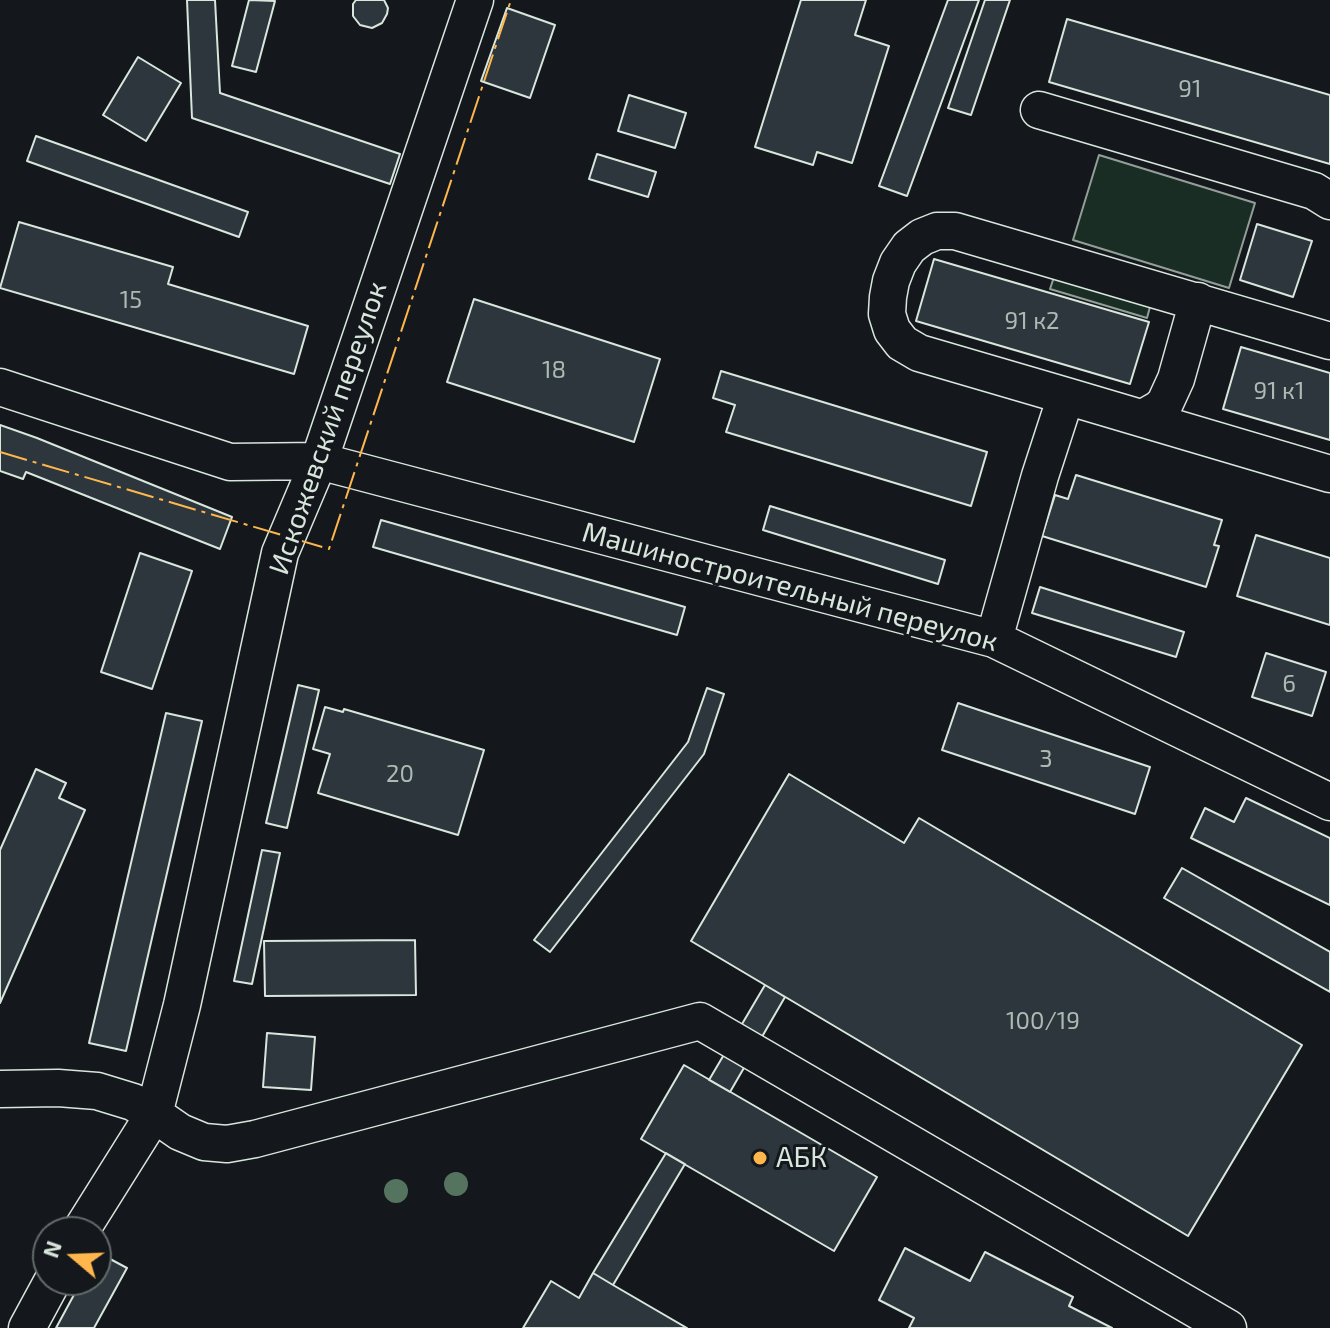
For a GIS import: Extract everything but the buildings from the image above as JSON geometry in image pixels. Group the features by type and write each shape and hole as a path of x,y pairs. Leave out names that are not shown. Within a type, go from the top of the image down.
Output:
{"street":[{"name":"Искожевский переулок","path":"90,1216 154,1114 182,1005 280,553 319,461 475,0"},
{"path":"1039,110 1314,191 1330,201"},
{"path":"1330,341 955,231 937,231 909,247 898,263 888,297 887,314 892,330 902,343 919,353 1330,474"},
{"path":"1137,417 1145,417 1165,403 1180,366 1198,301"},
{"name":"Машиностроительный переулок","path":"0,387 230,462 319,461 994,639 1330,802"},
{"path":"994,639 1066,396"},
{"path":"0,1089 97,1091 133,1102 180,1132 204,1142 227,1144 700,1021 1228,1328"},
{"path":"27,1328 44,1296"}],"green space":[{"path":"1099,155 1255,203 1229,288 1073,240"},
{"path":"1055,274 1151,303 1147,318 1050,289"}],"power":[{"path":"0,452 329,549 511,0"}],"place":[{"name":"АБК","path":"760,1158"}]}
